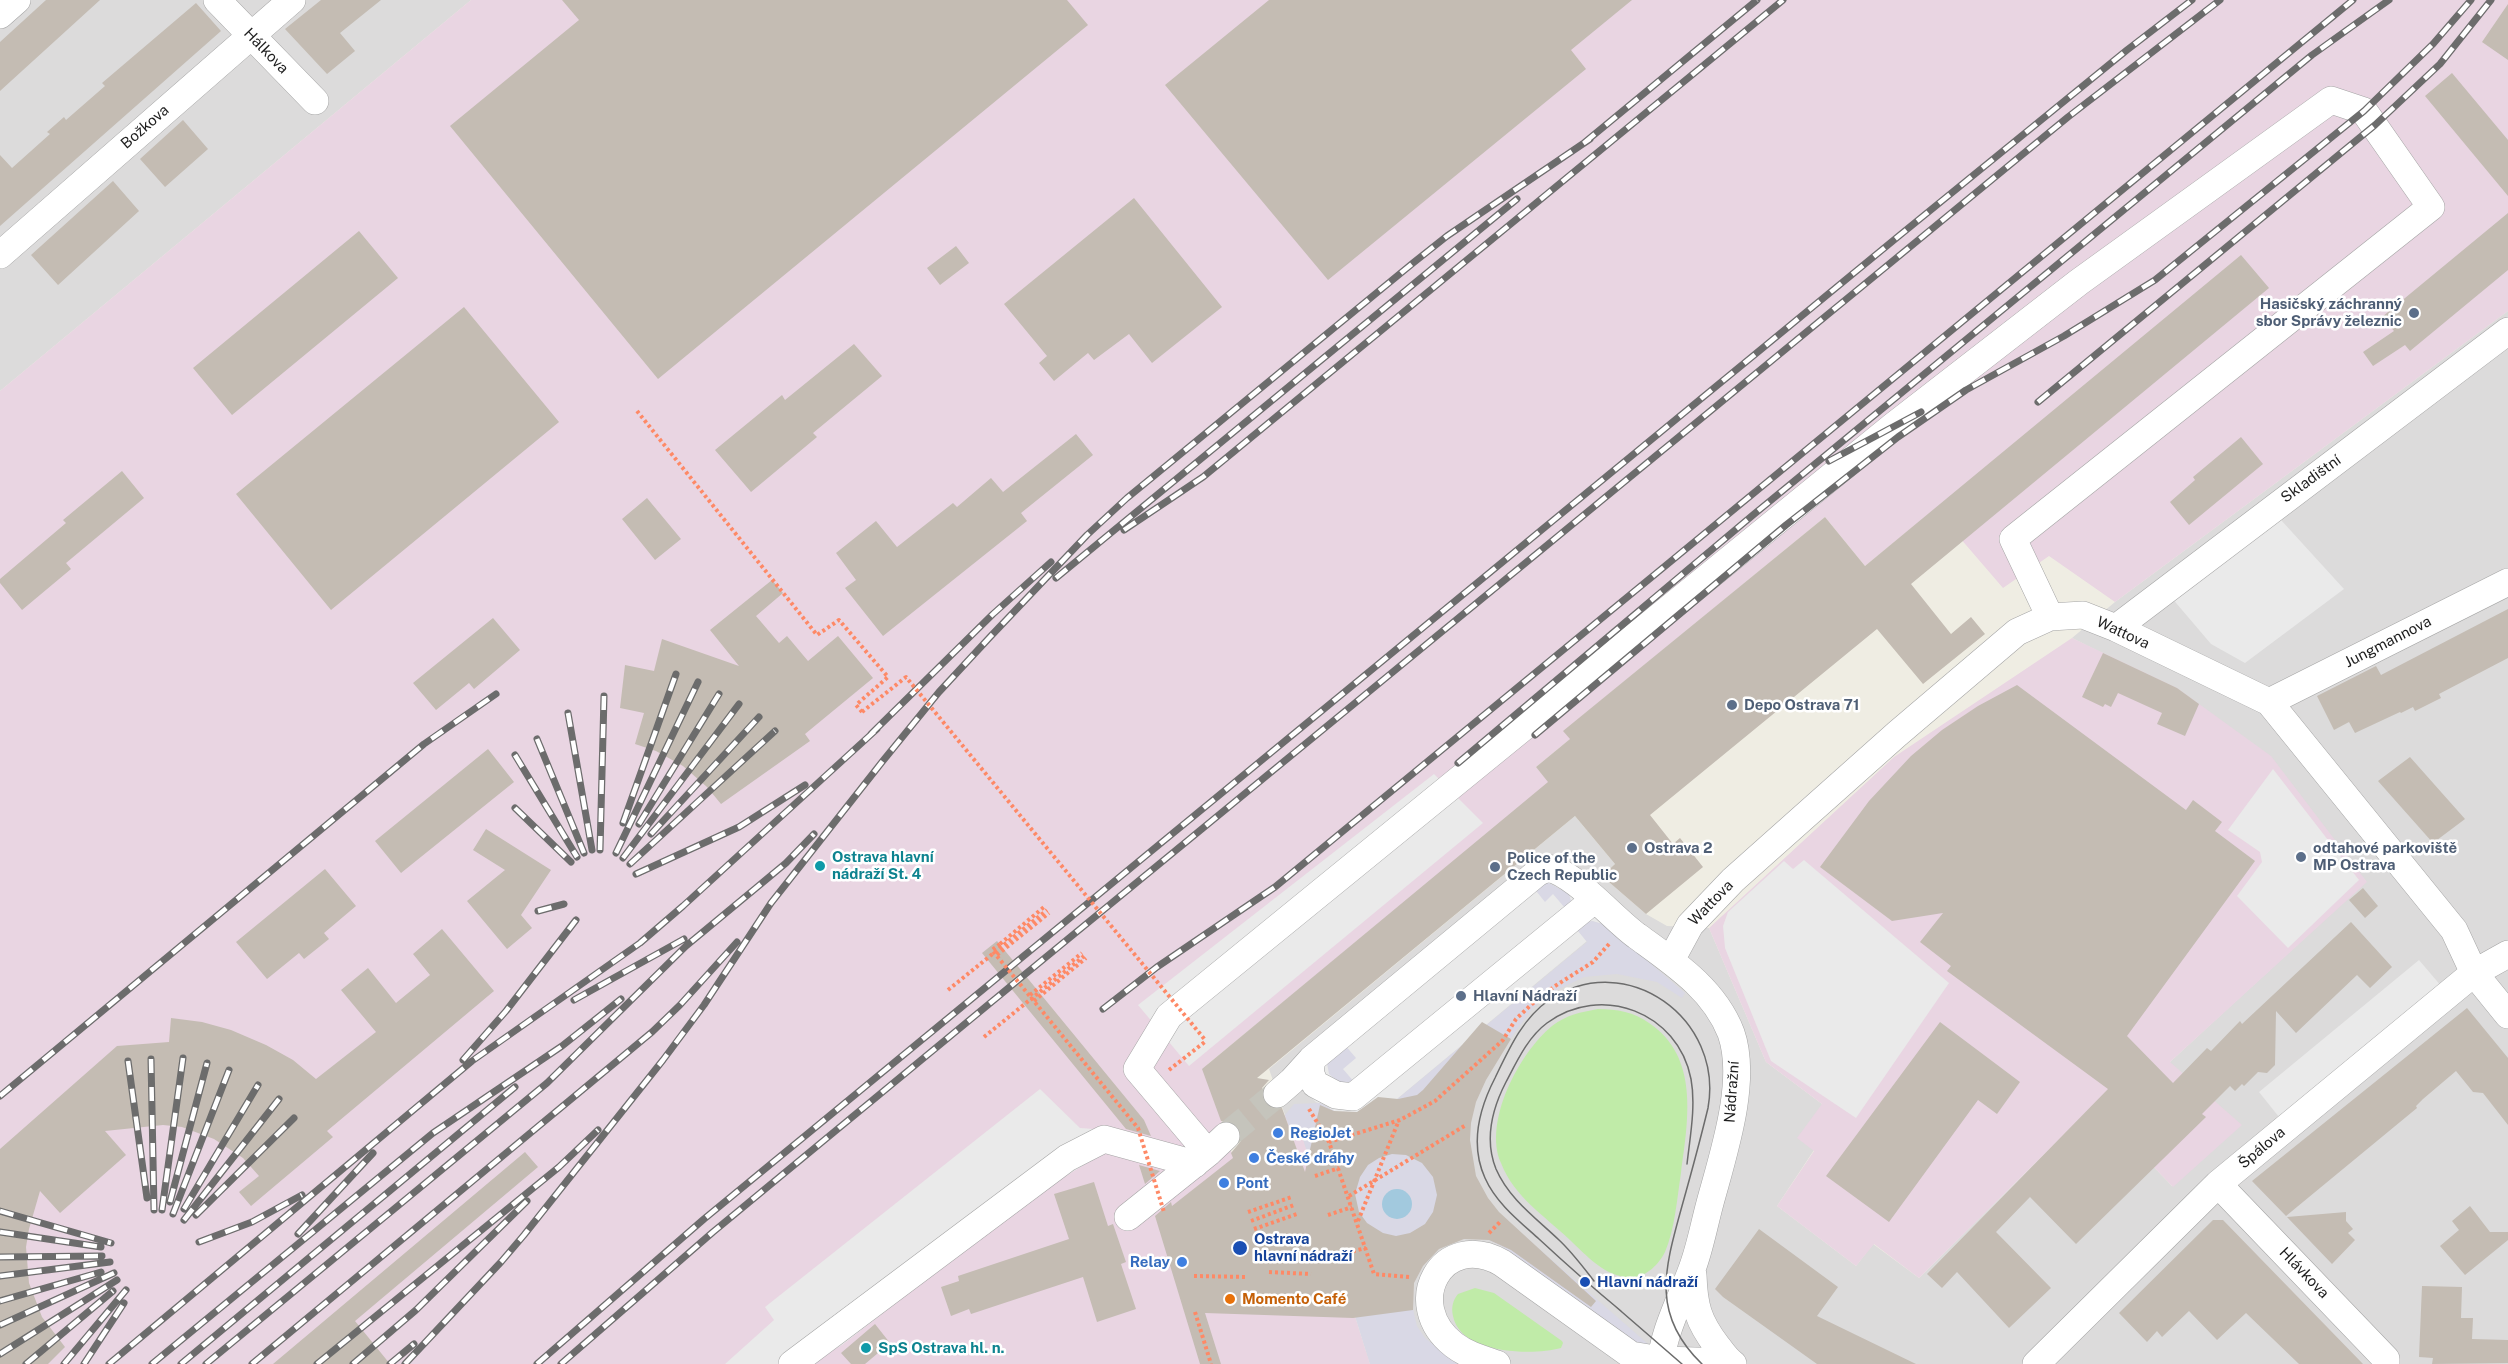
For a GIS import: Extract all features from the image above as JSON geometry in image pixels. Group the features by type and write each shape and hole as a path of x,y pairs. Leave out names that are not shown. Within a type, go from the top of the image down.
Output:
{"street":[{"path":"0,15 17,0"},
{"name":"Hálkova","path":"217,0 315,101"},
{"name":"Božkova","path":"0,255 292,0"},
{"path":"1210,1151 1137,1069 1169,1016 1884,433 2079,282 2331,100 2364,111 2376,125 2431,207 2013,539 2049,617"},
{"name":"Skladištní","path":"2116,628 2508,330"},
{"name":"Jungmannova","path":"2269,702 2508,582"},
{"name":"Wattova","path":"1671,960 1690,925 1733,880 1897,734 2017,632 2049,617 2083,615 2116,628 2269,702 2454,930 2474,973 2508,1015"},
{"name":"Nádražní","path":"1312,1059 1542,870 1554,869 1566,875 1622,926 1671,960 1700,984 1731,1034 1735,1049 1734,1109 1693,1268 1672,1321 1661,1362"},
{"path":"1312,1059 1310,1072 1315,1084 1336,1095 1353,1097 1594,900"},
{"name":"Špálova","path":"2036,1364 2218,1184 2474,973 2508,954"},
{"path":"1277,1094 1292,1082 1312,1059"},
{"path":"792,1364 1067,1158 1104,1139 1210,1151"},
{"path":"1128,1217 1210,1151"},
{"name":"Hlávkova","path":"2218,1184 2386,1359 2386,1364"},
{"path":"1497,1364 1466,1353 1455,1346 1440,1331 1433,1319 1429,1300 1433,1278 1447,1262 1458,1257 1476,1255 1494,1258 1624,1350 1641,1358 1661,1362 1731,1363"},
{"name":"Nádražní","path":"1693,1268 1694,1299 1698,1318 1731,1363"}],"path":[{"path":"637,411 817,635 839,620 888,677 856,705 862,712 906,677 1206,1041 1168,1071 1176,1079"},
{"path":"948,990 1047,910"},
{"path":"993,954 1138,1128 1164,1212"},
{"path":"984,1037 1084,956"},
{"path":"1358,1222 1400,1120"},
{"path":"1349,1196 1466,1125"},
{"path":"1315,1176 1339,1168"},
{"path":"1248,1212 1292,1197"},
{"path":"1251,1221 1294,1205"},
{"path":"1328,1215 1353,1207"},
{"path":"1254,1229 1298,1214"},
{"path":"1488,1234 1501,1221"},
{"path":"1341,1254 1366,1248"},
{"path":"1269,1272 1311,1274"},
{"path":"1194,1276 1248,1278"},
{"path":"1195,1312 1211,1364"}],"shaded area":[{"path":"0,0 471,0 0,391"},
{"path":"471,0 2508,0 2508,311 2115,602 2049,556 2003,588 1935,509 1865,566 1825,517 1580,718 1586,726 1536,767 1550,783 1208,1064 1205,1069 1233,1157 1285,1115 1293,1138 1302,1136 1353,1292 1348,1294 1370,1364 0,1364 0,391"},
{"path":"2508,311 2508,1364 1370,1364 1301,1136 1293,1138 1269,1069 1575,816 1615,864 1602,876 1646,914 1667,926 1709,928 1766,1062 1822,1104 1814,1150 1777,1206 1856,1266 1873,1244 1919,1278 2094,1105 2172,1186 2170,1062 2366,881 2130,667 2072,638 2115,602"},
{"path":"2271,509 2344,589 2245,663 2211,644 2165,590"},
{"path":"2072,638 2177,688 2271,756 2367,882 2170,1062 2242,1125 2173,1187 2094,1105 1919,1278 1874,1244 1856,1266 1777,1206 1814,1151 1797,1138 1822,1104 1766,1062 1709,928 1894,757"},
{"name":"odtahové parkoviště MP Ostrava","path":"2273,769 2359,880 2288,948 2237,896 2262,862 2260,852 2228,830"},
{"path":"1434,774 1483,823 1189,1066 1138,1005"},
{"path":"1804,860 1949,983 1856,1118 1771,1061 1725,948 1723,926 1728,912 1784,861 1793,869"},
{"path":"1547,882 1569,894 1571,901 1565,908 1553,894 1545,902 1533,887"},
{"name":"Hlavní Nádraží","path":"1535,886 1569,894 1606,925 1592,921 1574,926 1587,941 1355,1134 1327,1106 1316,1102 1304,1091 1330,1056"},
{"path":"1592,921 1606,925 1685,993 1682,998 1657,982 1617,974 1584,977 1547,995 1532,1009 1510,1039 1506,1037 1473,1096 1466,1150 1482,1199 1648,1344 1643,1348 1581,1307 1503,1247 1489,1240 1491,1235 1452,1236 1413,1267 1413,1309 1417,1326 1425,1338 1458,1364 1370,1364 1348,1294 1353,1291 1302,1136 1293,1138 1285,1115 1294,1104 1320,1103 1336,1112 1355,1134 1587,942 1574,926"},
{"path":"2419,960 2448,994 2287,1127 2259,1092"},
{"path":"1344,1044 1356,1058 1343,1069 1355,1083 1341,1084 1329,1074 1327,1063"},
{"path":"1040,1089 1080,1128 1094,1129 1106,1151 1031,1198 842,1345 809,1364 725,1364 774,1320 765,1307"}],"green space":[{"path":"1598,1009 1637,1016 1665,1037 1676,1053 1687,1091 1686,1132 1671,1233 1665,1252 1656,1265 1648,1272 1634,1277 1615,1275 1599,1266 1531,1205 1507,1175 1497,1146 1497,1128 1507,1089 1528,1053 1557,1022 1574,1014"},
{"path":"1475,1288 1494,1293 1562,1341 1561,1348 1533,1352 1516,1351 1483,1345 1469,1338 1458,1329 1452,1307 1458,1294"}],"water":[{"path":"1397,1189 1407,1194 1412,1204 1407,1214 1397,1219 1387,1214 1382,1204 1387,1194"}],"building":[{"path":"46,0 100,0 0,91 0,42"},
{"path":"321,0 381,0 340,33 355,51 327,74 285,29"},
{"path":"562,0 1067,0 1088,25 658,379 450,126 579,20"},
{"path":"1269,0 1632,0 1571,50 1586,69 1328,280 1165,85"},
{"path":"196,3 221,31 0,226 0,155 12,168 50,134 47,132 64,117 66,120 105,86 102,83"},
{"path":"2508,4 2508,60 2482,42"},
{"path":"2452,73 2508,140 2508,196 2425,96"},
{"path":"183,120 208,149 165,187 140,159"},
{"path":"113,181 139,211 58,285 31,255"},
{"path":"1134,198 1222,307 1152,363 1129,334 1094,360 1088,353 1054,381 1039,363 1047,356 1004,304"},
{"path":"2508,213 2508,270 2410,351 2405,345 2373,366 2363,352 2394,331 2382,317"},
{"path":"359,231 398,278 232,415 193,368"},
{"path":"956,246 969,263 940,285 927,268"},
{"path":"2241,255 2269,288 1911,584 1951,634 1971,617 1985,634 1923,684 1877,629 1650,815 1673,844 1680,838 1703,867 1646,914 1602,876 1615,864 1575,816 1257,1078 1269,1080 1262,1088 1262,1098 1271,1109 1282,1108 1305,1172 1320,1105 1334,1111 1357,1112 1378,1097 1398,1099 1417,1095 1482,1022 1511,1039 1486,1080 1476,1102 1470,1140 1476,1176 1499,1212 1596,1301 1591,1307 1511,1250 1489,1240 1464,1239 1439,1249 1423,1266 1414,1283 1413,1310 1353,1318 1205,1313 1221,1364 1200,1364 1155,1216 1171,1202 1172,1206 1233,1158 1231,1153 1241,1141 1241,1132 1237,1125 1230,1121 1221,1121 1202,1069 1548,782 1536,767 1570,739 1563,731 1825,517 1865,566","holes":["1392,1154 1406,1155 1422,1163 1433,1177 1437,1195 1433,1212 1425,1224 1410,1233 1396,1236 1383,1233 1367,1223 1359,1212 1355,1194 1360,1177 1368,1165"]},
{"path":"464,307 559,422 331,610 236,494"},
{"path":"854,344 882,376 813,433 817,437 751,492 715,450 782,395 785,400"},
{"path":"1076,434 1093,455 1021,513 1027,521 883,636 845,588 856,580 836,553 876,521 897,547 953,503 957,507 991,478 1003,492"},
{"path":"2241,437 2263,464 2189,525 2170,502 2195,480 2193,477"},
{"path":"122,471 144,498 66,563 71,569 22,610 0,583 0,579 66,523 63,520"},
{"path":"647,498 681,539 655,560 622,519"},
{"path":"772,580 783,593 756,616 779,643 787,636 808,661 838,636 873,678 805,734 810,741 721,804 707,787 683,766 656,751 635,744 644,713 620,708 625,665 654,671 662,639 739,666 710,630"},
{"path":"2508,609 2508,658 2439,694 2441,698 2415,711 2413,707 2355,733 2349,722 2334,730 2317,696 2376,666 2381,675"},
{"path":"493,618 520,650 474,689 469,683 436,710 413,683"},
{"path":"2103,653 2177,688 2199,704 2185,736 2157,724 2162,713 2118,693 2111,707 2105,704 2103,707 2082,697"},
{"path":"2017,685 2186,810 2193,800 2222,822 2215,831 2255,861 2127,1036 2173,1083 2207,1048 2211,1051 2240,1021 2242,1024 2351,922 2392,967 2370,988 2357,975 2296,1033 2276,1011 2275,1065 2267,1073 2258,1072 2244,1086 2242,1084 2235,1091 2230,1086 2202,1114 2206,1117 2076,1244 2030,1197 1996,1232 2051,1288 2009,1328 1957,1272 1942,1288 1927,1274 2108,1089 1947,971 1951,966 1920,942 1943,913 1892,921 1820,867 1869,801 1911,756 1942,730 1978,706"},
{"path":"488,749 514,782 401,873 375,841"},
{"path":"2410,757 2465,819 2433,843 2378,781"},
{"path":"486,829 551,870 521,915 532,928 507,949 467,901 505,870 473,850"},
{"path":"325,869 356,906 324,933 329,939 304,959 299,953 267,979 236,942"},
{"path":"2363,888 2378,906 2365,918 2349,900"},
{"path":"442,929 494,991 327,1131 333,1137 251,1206 239,1192 259,1176 243,1158 214,1139 182,1127 163,1125 105,1131 126,1155 60,1213 40,1191 26,1247 29,1283 42,1317 65,1347 48,1364 0,1364 0,1149 117,1046 169,1042 171,1018 202,1022 231,1030 293,1060 316,1079 376,1032 341,990 368,968 396,1003 430,975 413,954"},
{"path":"997,941 1144,1120 1151,1136 1126,1129 982,953"},
{"path":"2467,1008 2508,1058 2508,1125 2483,1093 2473,1092 2456,1071 2423,1099 2416,1106 2417,1108 2286,1216 2252,1181"},
{"path":"1940,1022 2020,1082 1997,1114 1978,1100 1889,1222 1826,1176"},
{"path":"525,1152 538,1167 355,1321 390,1364 273,1364"},
{"path":"1139,1165 1160,1171 1145,1184"},
{"path":"1094,1182 1108,1226 1113,1224 1126,1262 1121,1264 1136,1309 1097,1322 1083,1277 971,1314 969,1309 951,1316 941,1287 959,1281 958,1276 1069,1239 1054,1194"},
{"path":"2470,1206 2490,1232 2508,1232 2508,1240 2465,1275 2440,1246 2459,1230 2452,1221"},
{"path":"2346,1212 2346,1221 2353,1229 2348,1233 2355,1240 2332,1264 2287,1217"},
{"path":"2213,1220 2223,1220 2363,1364 2299,1364 2246,1313 2217,1340 2189,1311 2162,1337 2157,1331 2147,1342 2119,1313"},
{"path":"1759,1229 1838,1287 1817,1316 1916,1364 1817,1364 1723,1297 1715,1289"},
{"path":"2422,1286 2462,1287 2461,1318 2473,1318 2472,1339 2508,1340 2508,1363 2432,1364 2433,1358 2419,1357"},
{"name":"SpS Ostrava hl. n.","path":"875,1324 890,1343 865,1364 851,1364 841,1353"}],"tunnel":[{"path":"1226,1136 1277,1094"}],"tram line":[{"path":"1621,1311 1559,1258 1495,1196 1480,1166 1477,1140 1478,1127 1489,1090 1511,1046 1531,1016 1549,1000 1579,986 1609,982 1638,988 1664,1001 1685,1021 1701,1046 1709,1076 1708,1108 1671,1250 1666,1290 1668,1308 1675,1327 1702,1364"},
{"path":"1594,1281 1564,1245 1508,1190 1492,1158 1490,1135 1497,1103 1519,1058 1534,1035 1547,1023 1568,1011 1590,1005 1613,1005 1634,1011 1654,1021 1671,1036 1683,1056 1691,1079 1693,1111 1687,1164"},
{"path":"1615,1306 1682,1364"}],"railway":[{"path":"1584,143 1757,0"},
{"path":"1124,530 1203,477 1783,0"},
{"path":"537,1364 704,1219 1900,235 2127,50 2192,0"},
{"path":"561,1364 713,1232 1012,985 2068,117 2220,0"},
{"path":"1103,1009 1157,967 1275,887 2353,0"},
{"path":"1458,763 1753,515 2312,55 2389,0"},
{"path":"1535,735 1786,525 1898,437 1966,390 2064,336 2155,280 2364,111 2433,44 2471,0"},
{"path":"2038,402 2375,125 2440,64 2491,0"},
{"path":"405,1364 524,1235 704,1005 771,903 939,692 1087,535 1127,498 1447,236 1590,139"},
{"path":"1056,578 1517,199"},
{"path":"1829,461 1921,412"},
{"path":"871,734 993,614 1051,562"},
{"path":"623,823 676,674"},
{"path":"616,853 698,682"},
{"path":"0,1096 424,744 496,694"},
{"path":"639,824 719,694"},
{"path":"600,850 604,696"},
{"path":"623,858 739,704"},
{"path":"568,713 592,850"},
{"path":"651,834 759,717"},
{"path":"109,1364 472,1061 640,943 877,729"},
{"path":"630,864 775,731"},
{"path":"537,739 584,853"},
{"path":"515,755 577,857"},
{"path":"636,874 739,827 805,785"},
{"path":"515,808 571,862"},
{"path":"750,893 786,863 814,834"},
{"path":"206,1364 547,1083 686,946 756,888"},
{"path":"538,911 564,904"},
{"path":"463,1060 506,1011 576,920"},
{"path":"574,1000 684,939"},
{"path":"252,1364 652,1032 680,1005 737,942"},
{"path":"152,1364 433,1133 562,1046 621,999"},
{"path":"162,1210 183,1058"},
{"path":"151,1059 154,1210"},
{"path":"128,1061 147,1198"},
{"path":"170,1202 207,1063"},
{"path":"173,1214 229,1070"},
{"path":"184,1209 258,1085"},
{"path":"181,1364 515,1087"},
{"path":"184,1220 279,1099"},
{"path":"196,1215 294,1118"},
{"path":"317,1364 559,1167 598,1130"},
{"path":"298,1234 373,1153"},
{"path":"199,1242 252,1222 302,1195"},
{"path":"353,1364 416,1310 527,1201"},
{"path":"0,1211 111,1243"},
{"path":"0,1232 101,1247"},
{"path":"0,1257 102,1256"},
{"path":"0,1276 110,1262"},
{"path":"0,1301 101,1272"},
{"path":"0,1325 114,1273"},
{"path":"0,1354 117,1280"},
{"path":"64,1364 126,1290"},
{"path":"26,1364 113,1291"},
{"path":"84,1364 124,1303"},
{"path":"390,1364 414,1344"}],"place":[{"name":"Hasičský záchranný sbor Správy železnic","path":"2414,313"},
{"name":"Depo Ostrava 71","path":"1732,705"},
{"name":"Ostrava 2","path":"1632,848"},
{"name":"odtahové parkoviště MP Ostrava","path":"2301,857"},
{"name":"Ostrava hlavní nádraží St. 4","path":"820,866"},
{"name":"Police of the Czech Republic","path":"1495,867"},
{"name":"Hlavní Nádraží","path":"1461,996"},
{"name":"RegioJet","path":"1278,1133"},
{"name":"České dráhy","path":"1254,1158"},
{"name":"Pont","path":"1224,1183"},
{"name":"Ostrava hlavní nádraží","path":"1240,1248"},
{"name":"Relay","path":"1182,1262"},
{"name":"Hlavní nádraží","path":"1585,1282"},
{"name":"Momento Café","path":"1230,1299"},
{"name":"SpS Ostrava hl. n.","path":"866,1348"}]}
